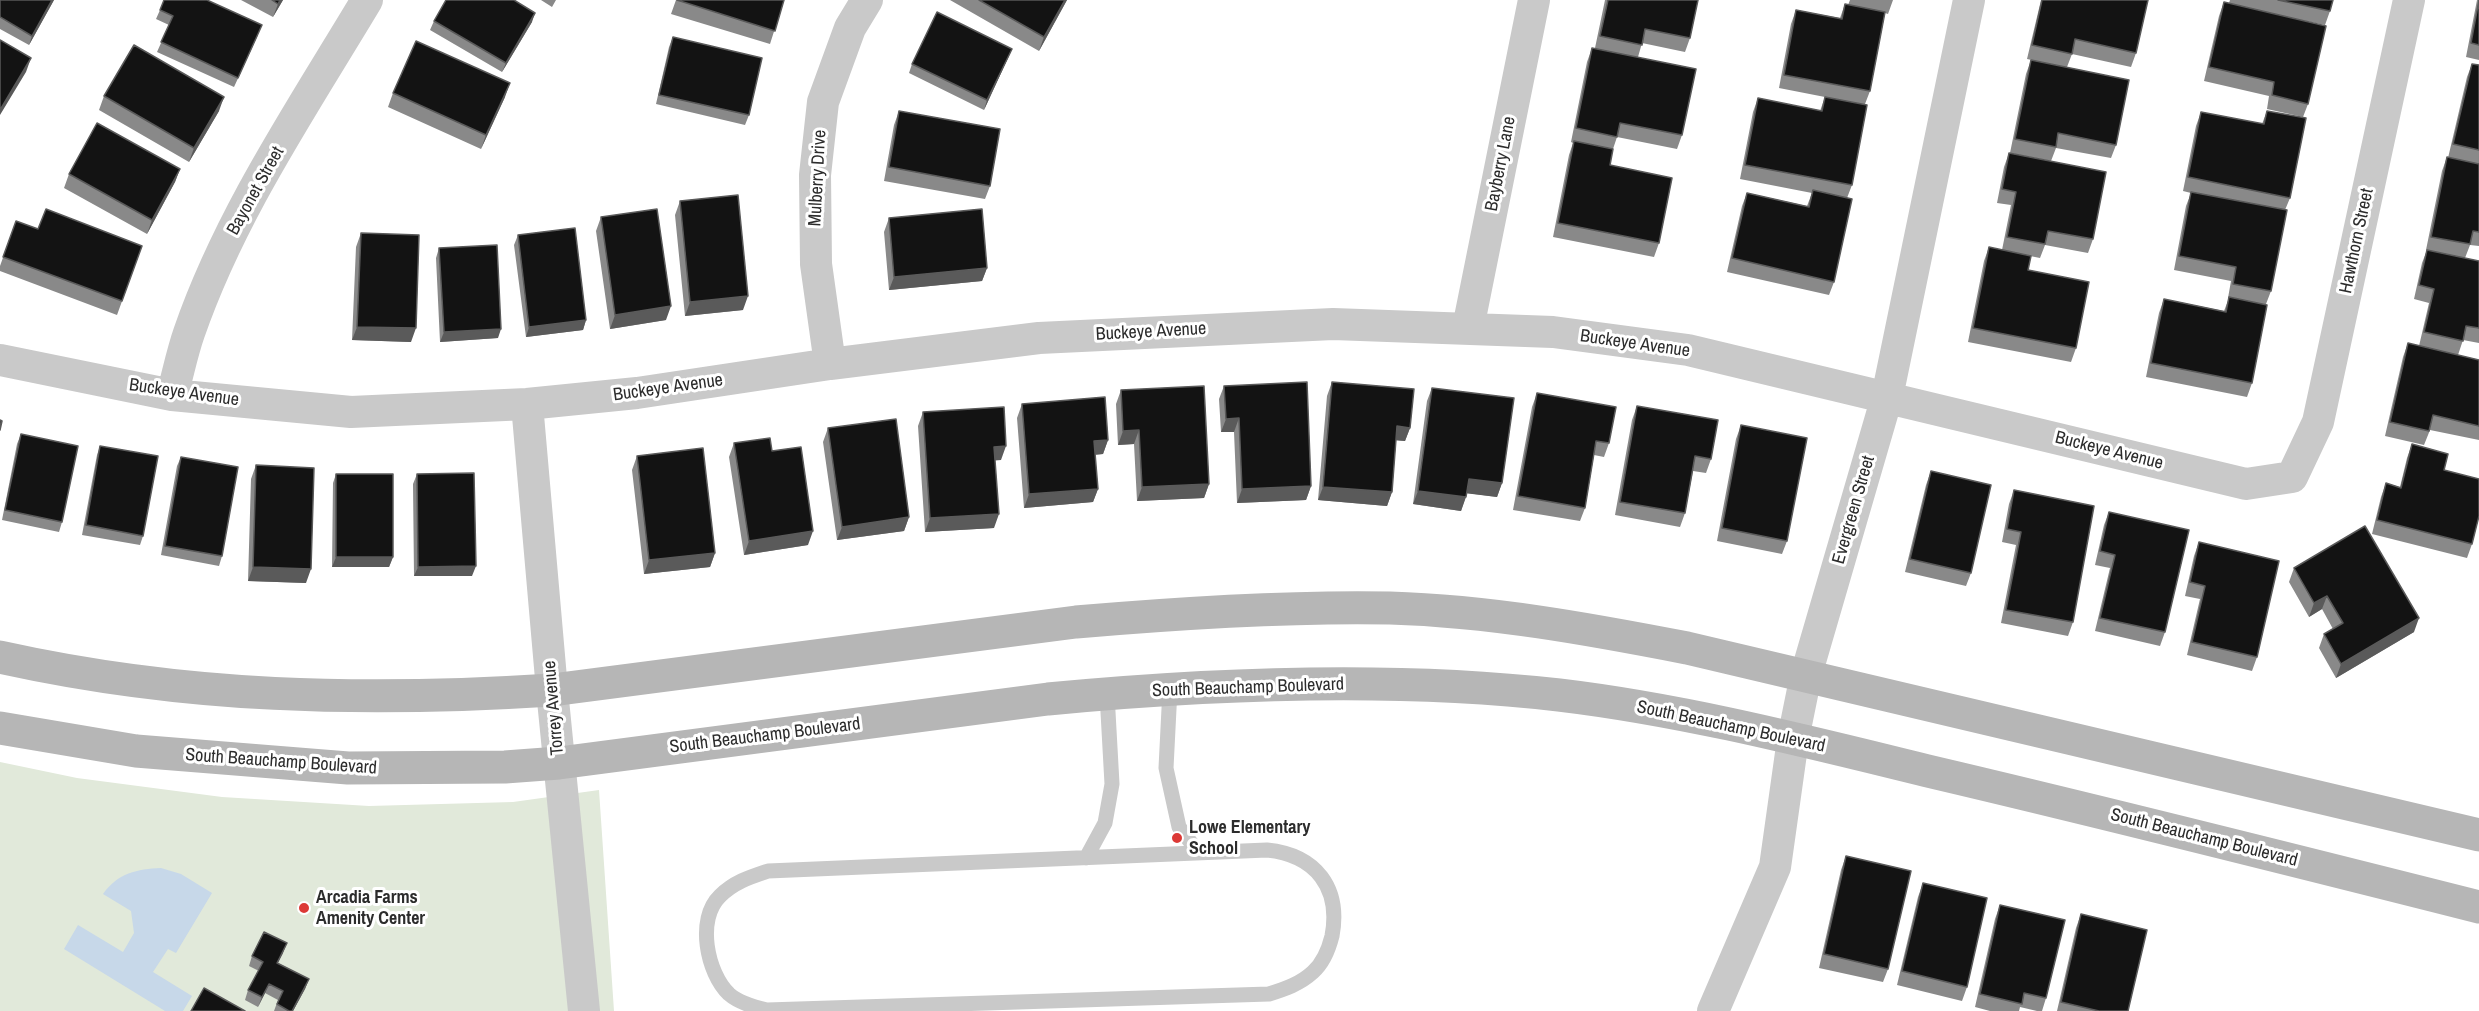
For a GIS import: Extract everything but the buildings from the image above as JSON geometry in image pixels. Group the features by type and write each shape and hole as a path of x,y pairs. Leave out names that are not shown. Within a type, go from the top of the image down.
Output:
{"street":[{"name":"Bayonet Street","path":"172,395 189,333 216,267 259,183 367,0"},
{"name":"Mulberry Drive","path":"830,364 816,264 815,175 823,102 850,28 867,0"},
{"name":"Bayberry Lane","path":"1468,328 1534,0"},
{"name":"Evergreen Street","path":"1713,1011 1775,867 1793,739 1806,675 1887,397 1970,0"},
{"name":"Hawthorn Street","path":"2292,477 2318,422 2409,0"},
{"name":"Buckeye Avenue","path":"0,360 172,395 351,412 527,404 637,393 830,364 1039,338 1332,324 1553,332 1688,350 2246,484 2292,477"},
{"name":"Torrey Avenue","path":"527,404 552,690 584,1011"},
{"path":"0,657 114,679 216,690 384,697 473,695 552,690 1076,622 1212,612 1321,608 1456,612 1601,631 1677,645 2479,835"},
{"name":"South Beauchamp Boulevard","path":"0,728 136,751 348,768 505,766 559,763 1048,699 1170,689 1271,685 1405,685 1514,691 1612,703 1793,739 2106,813 2479,907"}],"lane":[{"path":"1170,689 1166,768 1179,827 1198,852"},
{"path":"1086,858 1105,823 1112,784 1107,694"},
{"path":"1267,850 1286,852 1306,863 1323,878 1333,897 1334,922 1329,948 1315,970 1294,986 1269,994 767,1010 750,1005 729,994 714,974 706,947 708,919 717,898 740,880 768,871 1086,858 1198,852 1267,850"}],"green space":[{"name":"Arcadia Farms Amenity Center","path":"0,762 77,778 222,797 369,806 513,802 599,790 614,1011 0,1011"}],"water":[{"path":"161,868 181,874 212,893 176,953 168,949 153,972 192,996 183,1011 165,1011 64,949 78,925 123,952 134,933 131,911 103,894 122,877 144,870"}],"place":[{"name":"Lowe Elementary School","path":"1177,838"},
{"name":"Arcadia Farms Amenity Center","path":"304,908"}]}
